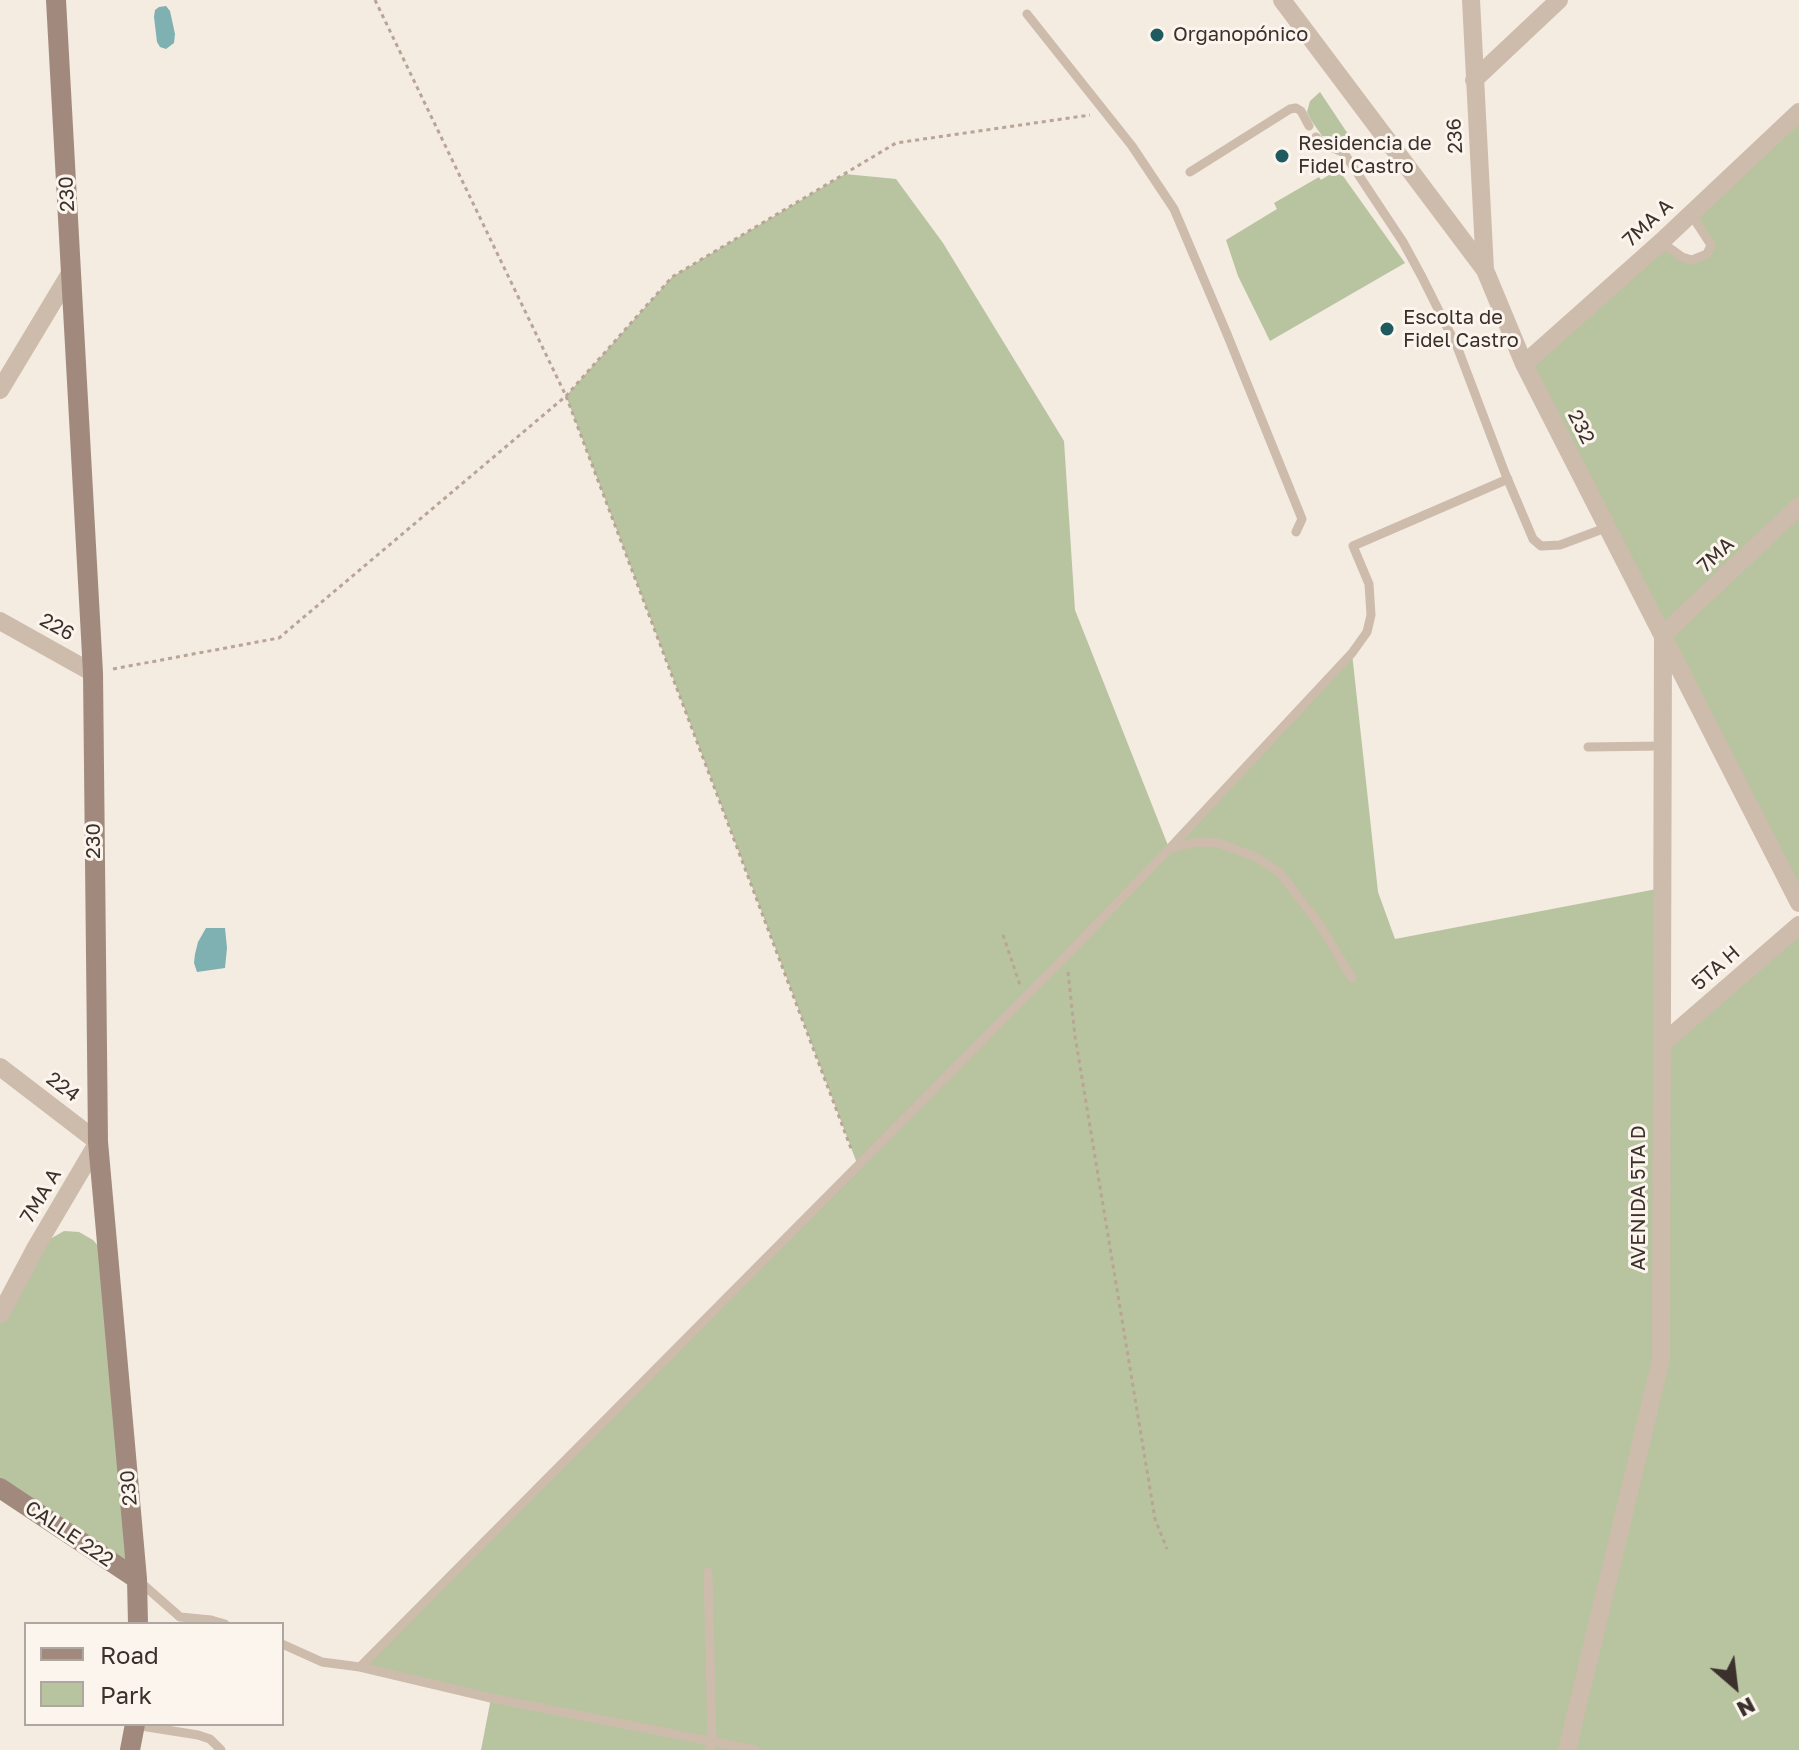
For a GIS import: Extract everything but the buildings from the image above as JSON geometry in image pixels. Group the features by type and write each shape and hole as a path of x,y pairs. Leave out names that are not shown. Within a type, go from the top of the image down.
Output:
{"street":[{"name":"230","path":"56,0 93,673 98,1142 137,1579 138,1622"},
{"name":"232","path":"1282,0 1485,270 1524,364 1799,903"},
{"name":"236","path":"1471,0 1485,270"},
{"path":"1474,80 1559,0"},
{"name":"7MA A","path":"1524,364 1661,242 1799,112"},
{"path":"0,390 71,272"},
{"name":"7MA","path":"1663,635 1799,506"},
{"name":"226","path":"0,621 93,673"},
{"name":"AVENIDA 5TA D","path":"1567,1750 1661,1360 1663,635"},
{"name":"5TA H","path":"1662,1044 1799,925"},
{"name":"224","path":"0,1067 98,1142"},
{"name":"7MA A","path":"0,1315 98,1142"},
{"name":"CALLE 222","path":"0,1488 137,1579"},
{"path":"130,1750 135,1726"}],"lane":[{"path":"1027,14 1132,146 1174,209 1302,519 1296,532"},
{"path":"1190,172 1290,109 1301,111 1309,126"},
{"path":"1316,137 1344,153 1403,242 1422,277 1458,349 1533,539 1541,546 1560,545 1608,527"},
{"path":"1661,242 1682,257 1692,260 1707,254 1711,245 1690,213"},
{"path":"360,1667 1025,998 1352,653 1367,632 1371,615 1369,584 1353,546 1508,479"},
{"path":"1588,747 1662,746"},
{"path":"1169,849 1195,842 1218,843 1256,857 1280,873 1320,925 1352,978"},
{"path":"708,1572 711,1746"},
{"path":"137,1579 180,1617 218,1622"},
{"path":"284,1645 322,1662 360,1667 711,1746 755,1750"},
{"path":"141,1726 198,1735 210,1739 221,1750"}],"path":[{"path":"375,0 566,396 858,1166"},
{"path":"93,673 279,638 566,396 672,277 896,143 1105,113"},
{"path":"1003,935 1025,998"},
{"path":"1066,956 1075,1036 1155,1519 1167,1549"}],"green space":[{"path":"1320,92 1352,140 1322,136 1311,120 1307,112 1310,101"},
{"path":"1799,112 1799,903 1524,364 1661,242 1692,260 1711,245 1690,213"},
{"path":"1338,169 1405,263 1270,341 1238,276 1226,240 1277,209 1274,203"},
{"path":"845,174 896,179 943,243 1064,441 1075,610 1169,848 1352,653 1378,892 1395,939 1662,888 1662,1043 1799,925 1799,1750 481,1750 491,1698 360,1667 858,1166 566,396 672,277"},
{"path":"64,1231 79,1232 93,1240 109,1258 137,1579 0,1488 0,1315 36,1247"}],"water":[{"path":"166,6 175,34 174,43 166,49 157,42 154,17 155,10"},
{"path":"206,928 225,928 225,968 197,972 195,954"}],"place":[{"name":"Organopónico","path":"1157,35"},
{"name":"Residencia de Fidel Castro","path":"1282,156"},
{"name":"Escolta de Fidel Castro","path":"1387,329"}]}
